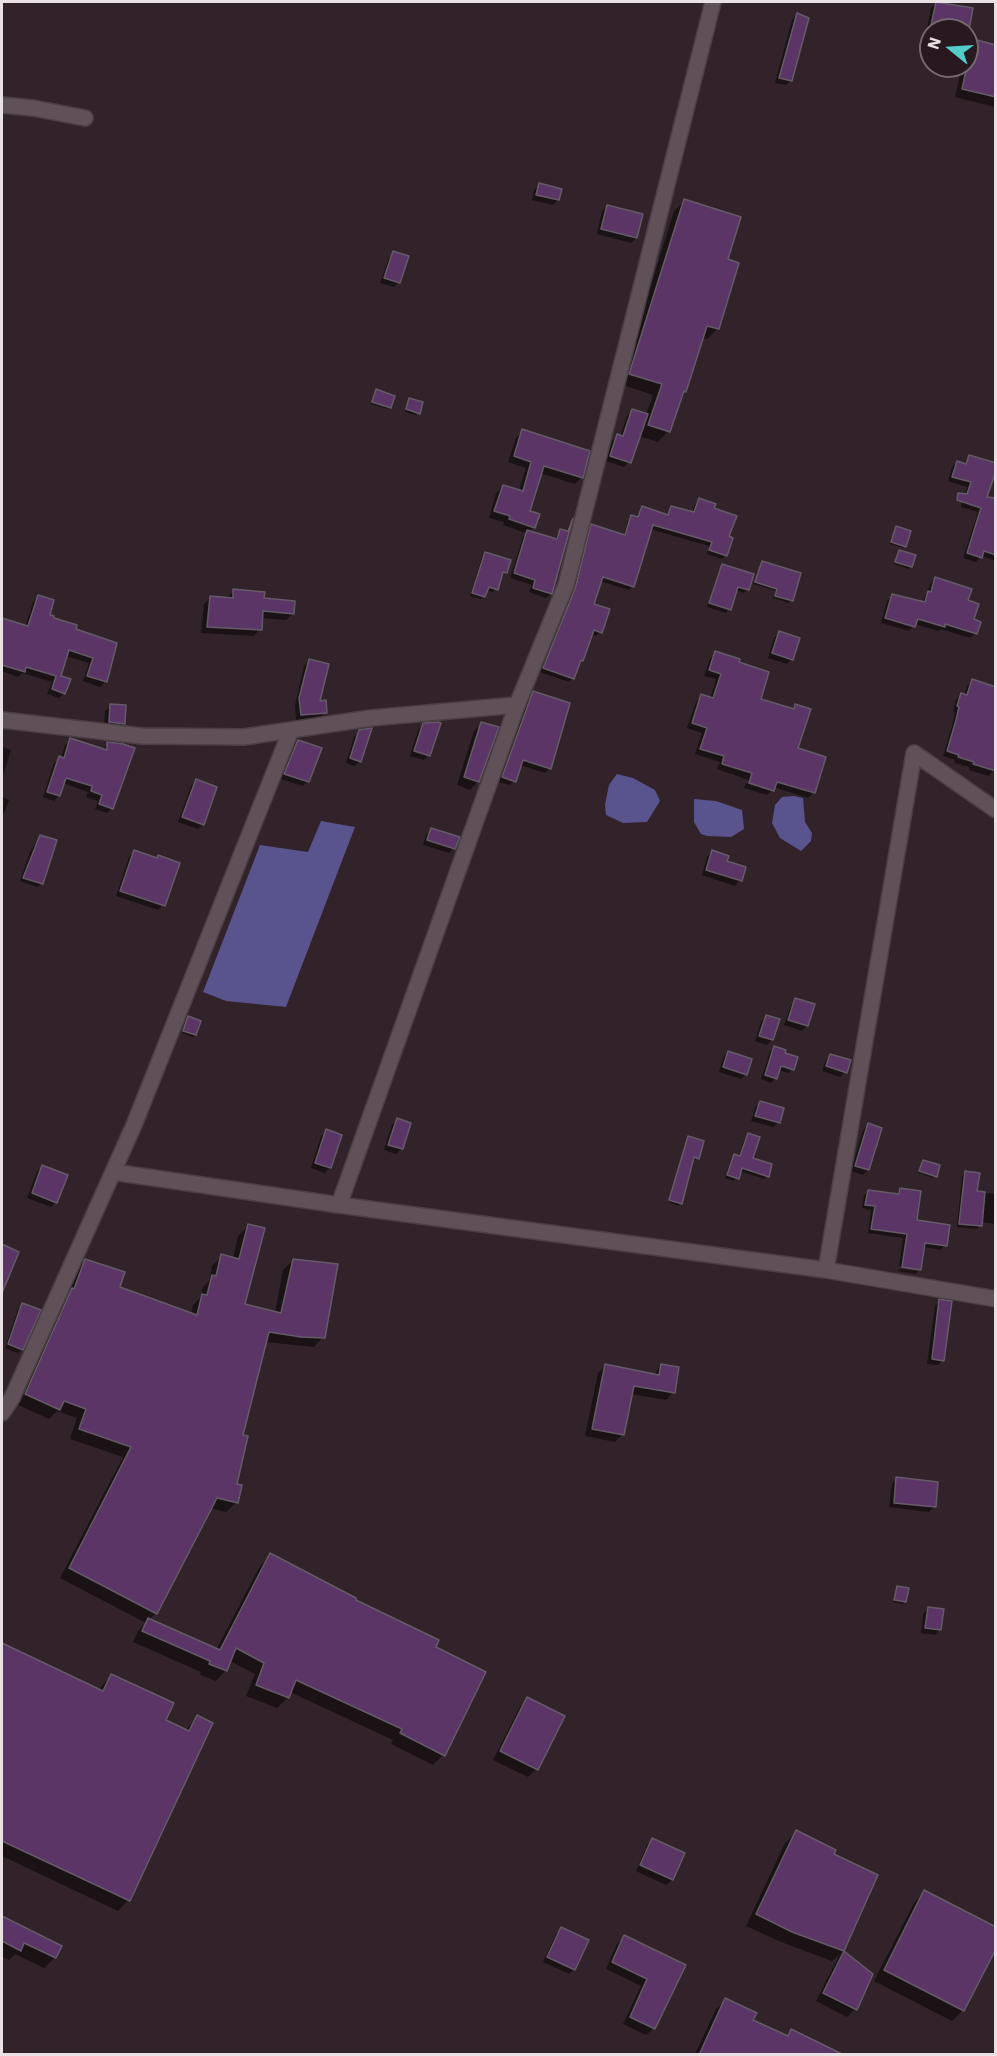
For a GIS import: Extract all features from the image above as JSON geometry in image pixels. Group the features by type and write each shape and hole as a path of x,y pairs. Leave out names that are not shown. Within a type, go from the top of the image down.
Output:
{"street":[{"path":"339,1204 518,705 566,585 713,2"},
{"path":"2,105 33,108 85,118"},
{"path":"2,720 142,736 244,737 371,718 518,705"},
{"path":"2,1413 12,1398 135,1125 291,730"},
{"path":"826,1269 914,753 996,810"},
{"path":"113,1172 826,1269 996,1299"}],"shaded area":[{"path":"617,774 633,778 655,790 660,801 647,822 623,823 606,815 605,805 609,785"},
{"path":"782,797 803,798 805,822 812,833 811,841 801,851 780,838 772,823 775,805"},
{"path":"694,799 716,801 742,810 744,829 731,837 701,834 694,822"},
{"path":"321,821 355,827 286,1007 226,1001 203,992 260,845 308,852"}],"building":[{"path":"936,2 973,8 971,18 933,18"},
{"path":"797,13 809,18 792,81 779,78"},
{"path":"979,41 996,45 996,97 962,89 964,78 979,78"},
{"path":"539,183 562,189 559,200 536,195"},
{"path":"684,199 741,217 728,259 739,263 719,329 707,326 686,392 684,391 670,432 648,425 662,384 629,374"},
{"path":"607,205 643,214 637,238 601,229"},
{"path":"393,251 409,256 400,283 384,278"},
{"path":"376,389 395,396 391,408 372,402"},
{"path":"409,398 423,402 420,414 406,409"},
{"path":"632,409 648,414 631,463 610,456 617,434 623,436"},
{"path":"522,429 590,451 583,478 544,466 530,511 540,514 535,528 494,511 503,485 523,491 531,462 514,456"},
{"path":"969,455 996,463 996,471 987,497 996,498 996,555 984,551 982,558 967,553 981,508 957,500 958,493 967,494 971,482 952,477 957,461 966,464"},
{"path":"699,498 716,504 714,508 737,516 729,536 733,538 727,556 709,550 712,542 653,525 634,587 603,577 594,604 610,609 602,633 594,630 574,679 543,668 575,589 591,524 625,535 631,515 638,517 642,506 668,515 671,506 694,512"},
{"path":"573,518 552,594 533,588 535,580 514,573 527,530 557,539 560,529 568,531"},
{"path":"896,526 911,531 906,547 891,542"},
{"path":"899,550 916,555 912,567 895,562"},
{"path":"485,552 511,560 507,573 503,572 498,590 489,587 485,597 472,593"},
{"path":"762,561 801,573 793,601 775,596 777,589 755,582"},
{"path":"722,564 754,574 749,590 738,587 731,610 709,603"},
{"path":"935,577 972,589 968,600 979,604 974,619 981,622 977,634 945,624 945,627 918,619 915,627 885,618 892,594 925,602 928,591 931,592"},
{"path":"233,589 265,592 264,598 295,601 294,614 263,611 262,630 207,627 210,596 233,598"},
{"path":"38,595 54,600 50,615 54,618 77,625 76,629 117,643 107,682 87,676 93,658 69,650 61,676 71,679 65,694 52,689 56,676 26,667 25,672 2,665 2,618 28,626"},
{"path":"779,631 800,638 793,660 772,653"},
{"path":"715,651 769,672 761,699 794,709 795,704 811,709 798,748 826,757 815,793 777,782 774,791 749,783 752,773 722,764 724,756 700,749 707,728 692,723 701,694 713,698 721,674 709,670"},
{"path":"309,659 329,664 320,701 326,700 327,713 301,715 299,698"},
{"path":"972,679 996,687 996,771 973,764 974,762 947,751 961,693 967,695"},
{"path":"533,691 570,703 551,769 523,760 516,782 502,777"},
{"path":"110,704 126,705 125,724 109,722"},
{"path":"481,722 499,727 479,782 464,777"},
{"path":"423,723 441,723 430,756 414,751"},
{"path":"372,728 361,762 350,758 359,730"},
{"path":"70,738 107,750 107,742 135,748 113,809 99,804 102,795 91,791 92,786 66,778 60,796 47,792 59,756 64,758"},
{"path":"298,740 322,748 309,782 284,774"},
{"path":"196,779 217,787 204,825 182,817"},
{"path":"431,828 460,837 455,849 427,840"},
{"path":"40,835 57,840 43,884 23,878"},
{"path":"134,850 180,863 165,906 120,891"},
{"path":"712,850 729,856 727,861 746,867 742,881 706,870"},
{"path":"795,998 815,1004 808,1026 788,1020"},
{"path":"766,1015 780,1019 773,1040 759,1036"},
{"path":"188,1016 201,1021 196,1035 183,1031"},
{"path":"774,1046 798,1057 794,1070 781,1066 777,1079 765,1075"},
{"path":"728,1051 752,1059 747,1075 723,1067"},
{"path":"830,1054 851,1060 847,1073 826,1066"},
{"path":"760,1101 784,1108 780,1123 755,1116"},
{"path":"397,1118 411,1123 403,1149 388,1145"},
{"path":"868,1123 882,1128 869,1170 855,1166"},
{"path":"326,1129 342,1135 331,1168 315,1163"},
{"path":"748,1133 760,1137 753,1158 772,1164 769,1177 742,1168 739,1179 727,1175 734,1154 740,1156"},
{"path":"688,1136 704,1141 699,1159 694,1157 682,1204 669,1200"},
{"path":"923,1160 940,1165 937,1177 919,1171"},
{"path":"42,1165 68,1175 57,1203 32,1193"},
{"path":"965,1171 980,1173 977,1191 985,1192 982,1226 959,1224"},
{"path":"900,1188 921,1191 917,1220 950,1225 947,1246 925,1243 921,1270 902,1267 907,1234 871,1229 875,1206 865,1205 868,1190 899,1194"},
{"path":"248,1224 265,1228 245,1304 281,1313 293,1259 338,1264 325,1338 269,1332 243,1435 248,1436 237,1484 242,1485 238,1503 217,1498 157,1614 69,1568 131,1447 79,1429 86,1409 64,1401 60,1410 25,1394 72,1288 74,1289 85,1259 125,1272 120,1287 197,1315 202,1294 207,1295 212,1275 216,1276 221,1254 239,1259"},
{"path":"2,1244 19,1252 2,1293"},
{"path":"939,1299 952,1301 944,1361 932,1359"},
{"path":"22,1303 41,1310 23,1350 8,1344"},
{"path":"605,1364 659,1375 661,1364 679,1367 675,1393 634,1386 624,1435 592,1429"},
{"path":"896,1477 938,1482 936,1507 894,1503"},
{"path":"270,1553 356,1600 439,1640 436,1647 486,1672 445,1756 400,1733 402,1729 296,1680 289,1698 256,1685 264,1663 236,1648 227,1671 209,1664 210,1661 142,1631 148,1618 220,1650"},
{"path":"897,1586 909,1588 906,1602 894,1600"},
{"path":"928,1607 944,1609 941,1630 925,1628"},
{"path":"2,1643 103,1691 111,1674 174,1703 166,1720 189,1731 197,1715 213,1723 130,1901 2,1841"},
{"path":"527,1697 565,1716 538,1770 500,1751"},
{"path":"796,1830 836,1850 834,1854 878,1875 844,1951 792,1932 756,1914"},
{"path":"652,1838 685,1853 673,1880 640,1865"},
{"path":"924,1890 996,1927 996,1949 964,2011 884,1970"},
{"path":"2,1916 62,1946 56,1958 24,1943 21,1951 2,1941"},
{"path":"561,1927 589,1940 575,1970 547,1957"},
{"path":"624,1935 686,1965 655,2029 630,2017 647,1979 612,1962"},
{"path":"844,1951 873,1974 857,2010 823,1993"},
{"path":"725,1998 757,2013 753,2020 788,2036 791,2029 844,2055 699,2055"}]}
